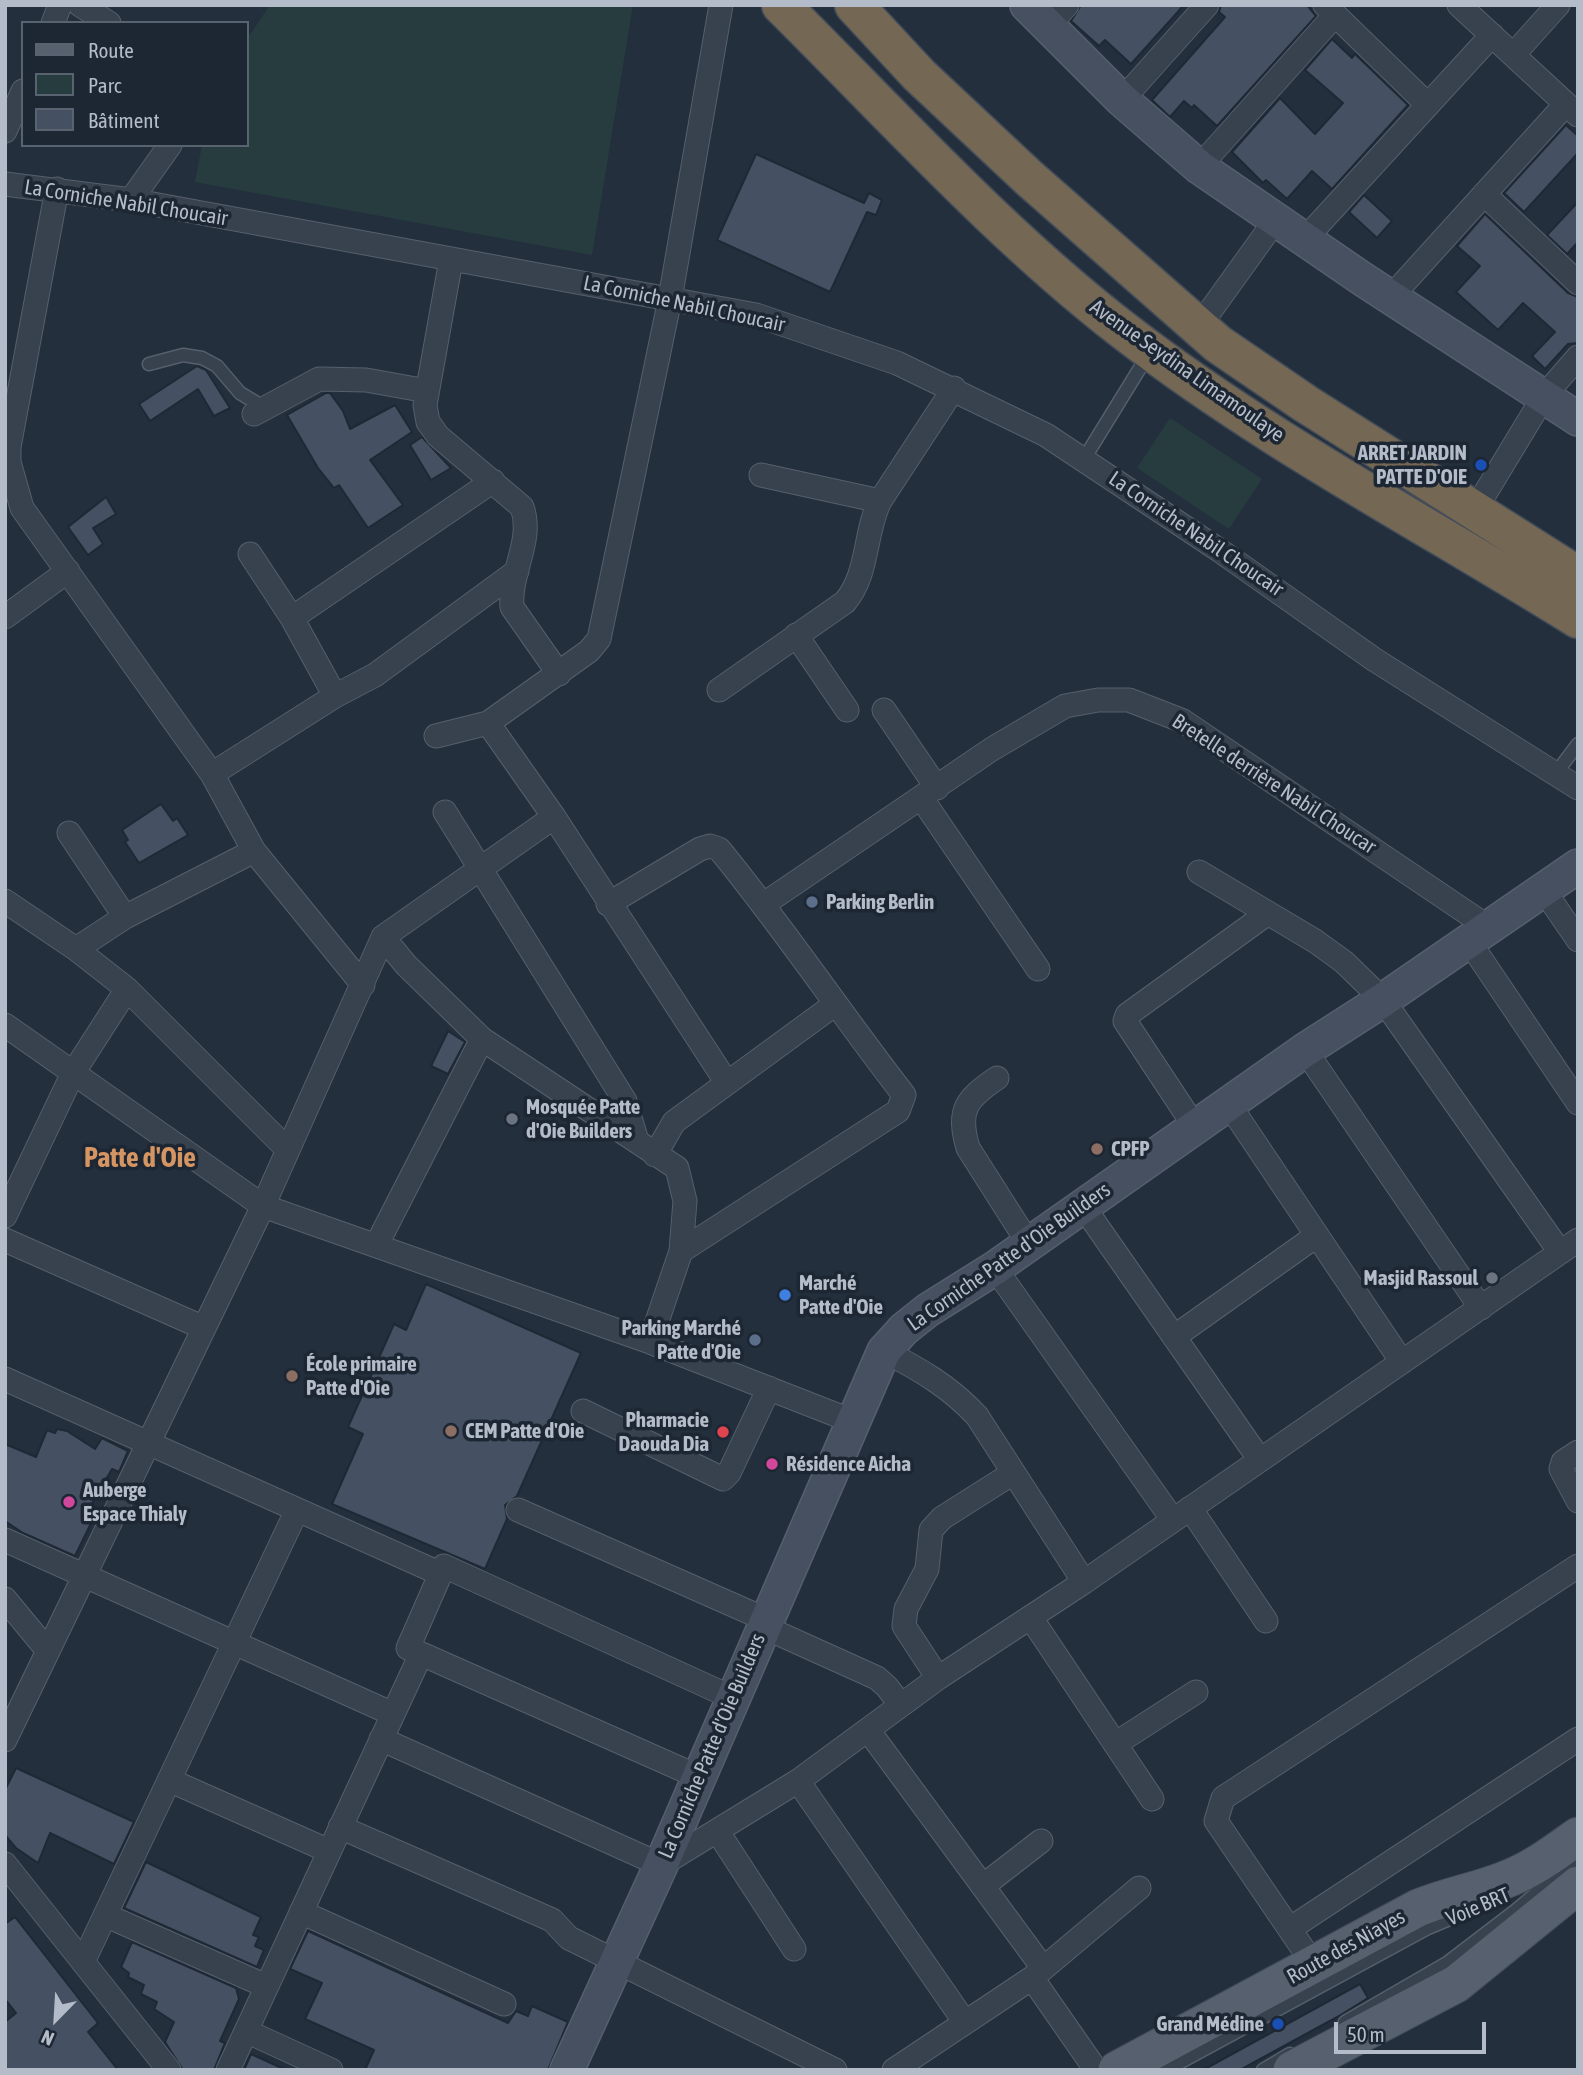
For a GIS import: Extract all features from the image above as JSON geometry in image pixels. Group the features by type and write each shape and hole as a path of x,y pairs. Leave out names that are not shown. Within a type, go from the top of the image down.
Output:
{"highway":[{"name":"Avenue Seydina Limamoulaye","path":"781,5 1021,242 1081,297 1150,351 1365,493 1578,620"},
{"name":"Avenue Seydina Limamoulaye","path":"854,5 919,75 1198,328 1256,372 1578,576"}],"main road":[{"name":"Route des Niayes","path":"1117,2070 1418,1908 1454,1893 1511,1878 1544,1860 1575,1861"},
{"path":"1295,2060 1456,1984 1575,1861"}],"street":[{"path":"80,5 106,21"},
{"path":"436,736 488,723 559,674 589,651 599,639 670,299 719,13 701,5"},
{"path":"1122,100 1207,5"},
{"path":"1391,297 1483,194 1572,109 1459,5"},
{"path":"1514,54 1558,5"},
{"path":"1199,167 1330,10 1428,105"},
{"path":"1048,12 1122,100 1199,167 1578,419"},
{"path":"1305,239 1492,35"},
{"path":"5,131 21,95"},
{"path":"131,200 169,147"},
{"name":"La Corniche Nabil Choucair","path":"5,184 131,200 756,316 817,334 897,363 954,388 1046,435 1296,602 1375,660 1578,788"},
{"path":"57,189 7,446 14,511 68,571 212,774 254,851 363,985"},
{"path":"1483,194 1575,274"},
{"path":"1198,328 1277,218"},
{"path":"451,260 427,391 428,422 522,507 527,519 511,593 512,607 559,674"},
{"path":"1475,510 1544,396 1578,357"},
{"path":"260,411 319,379 366,380 427,391"},
{"path":"719,690 845,602 855,590 871,519 954,388"},
{"path":"761,475 880,501"},
{"path":"292,618 493,481"},
{"path":"250,554 292,618 335,696"},
{"path":"5,617 68,571"},
{"path":"212,774 335,696 375,675 517,571"},
{"path":"796,635 847,710"},
{"name":"Bretelle derrière Nabil Choucar","path":"764,904 992,749 1065,706 1098,700 1129,700 1182,721 1478,934"},
{"path":"884,710 929,793 1038,970"},
{"path":"488,723 554,817 608,904 727,1083"},
{"path":"445,812 625,1101 646,1148"},
{"path":"5,1740 263,1206 383,937 554,817"},
{"path":"69,833 125,917"},
{"path":"608,904 710,846 719,849 764,904 834,1005 904,1095 898,1111 681,1251"},
{"path":"76,949 125,917 254,851"},
{"name":"La Corniche Patte d'Oie Builders","path":"566,2070 661,1865 884,1351 904,1329 928,1310 995,1268 1228,1103 1578,866"},
{"path":"381,1739 661,1865 798,1781 938,1678 1084,1582 1569,1246 1383,1000 1344,962 1199,872"},
{"path":"1543,889 1578,940"},
{"path":"5,901 76,949 127,989 288,1150"},
{"path":"1195,1126 1125,1021 1127,1015 1268,913"},
{"path":"1478,934 1578,1103"},
{"path":"383,937 406,965 482,1039 677,1168 685,1201 681,1251 650,1342"},
{"path":"5,1216 74,1073 127,989"},
{"path":"646,1148 674,1122 834,1005"},
{"path":"5,1025 263,1206 650,1342 852,1421"},
{"path":"377,1244 482,1039"},
{"path":"1305,1050 1481,1308"},
{"path":"997,1078 969,1100 963,1114 963,1130 968,1148 1029,1244"},
{"path":"1228,1103 1402,1362"},
{"path":"1083,1206 1260,1460"},
{"path":"1174,1337 1316,1236"},
{"path":"5,1240 204,1328"},
{"path":"995,1268 1266,1621"},
{"path":"884,1351 924,1371 957,1394 977,1416 1084,1582"},
{"path":"5,1379 441,1574"},
{"path":"583,1411 723,1479 729,1473 769,1388"},
{"path":"1578,1452 1563,1462 1561,1469 1578,1501"},
{"path":"938,1678 904,1626 906,1609 928,1569 931,1530 942,1518 1013,1473"},
{"path":"83,1962 297,1510"},
{"path":"518,1510 765,1623 877,1678 901,1705"},
{"path":"5,1540 393,1714"},
{"path":"699,1776 408,1648 444,1566 733,1699"},
{"path":"1314,1965 1216,1821 1223,1798 1575,1575"},
{"path":"5,1599 48,1651"},
{"path":"1031,1618 1152,1799"},
{"path":"228,2070 421,1654"},
{"path":"1115,1744 1196,1692"},
{"path":"868,1730 983,1886 1096,2070"},
{"path":"1291,1928 1578,1739"},
{"path":"169,1780 329,1851"},
{"path":"798,1781 964,2021"},
{"path":"340,1827 552,1920 569,1938 835,2070"},
{"path":"718,1832 794,1949"},
{"path":"983,1886 1041,1841"},
{"path":"5,1864 169,2070"},
{"path":"894,2070 1037,1973 1139,1888"},
{"path":"301,1912 504,2004"},
{"path":"105,1915 266,1986"},
{"path":"246,2031 331,2070"}],"lane":[{"path":"1084,459 1150,351"},
{"path":"149,364 183,355 202,358 217,366 260,411"},
{"path":"1556,774 1578,744"},
{"name":"Voie BRT","path":"1521,1889 1575,1861"},
{"name":"Voie BRT","path":"1331,2030 1447,1963 1575,1861"},
{"name":"Voie BRT","path":"1167,2070 1429,1928 1499,1899"},
{"path":"1263,2070 1295,2060"}],"green space":[{"path":"270,5 633,5 592,255 195,182 202,147 248,147 248,38"},
{"path":"1170,418 1262,479 1229,529 1137,468"}],"building":[{"path":"1081,5 1184,5 1131,64 1105,40 1099,46 1071,21"},
{"path":"1221,5 1307,5 1316,16 1217,126 1194,105 1192,108 1184,101 1170,117 1152,100 1225,17 1219,12"},
{"path":"1332,39 1352,58 1355,54 1408,105 1332,189 1312,171 1287,199 1266,180 1263,183 1232,152 1280,98 1315,134 1343,103 1305,70"},
{"path":"1566,125 1578,136 1578,153 1524,212 1504,193"},
{"path":"756,154 864,203 869,193 882,200 876,215 867,212 830,292 717,240"},
{"path":"1364,195 1392,221 1377,238 1349,212"},
{"path":"1578,202 1578,242 1567,254 1547,235"},
{"path":"1485,214 1568,293 1578,297 1578,343 1568,344 1545,369 1532,356 1555,332 1523,303 1498,330 1456,292 1480,266 1457,246"},
{"path":"197,366 206,370 230,408 214,416 198,389 150,421 139,404"},
{"path":"330,393 343,411 350,429 395,405 412,432 370,460 403,505 368,528 339,485 334,488 318,468 287,415"},
{"path":"422,437 451,468 431,480 410,445"},
{"path":"106,497 116,514 93,528 103,544 88,555 68,527"},
{"path":"161,804 173,821 177,818 188,835 139,863 125,842 128,840 122,830"},
{"path":"448,1031 465,1042 448,1074 431,1066"},
{"name":"CEM Patte d'Oie","path":"426,1284 581,1353 517,1496 505,1505 507,1519 485,1569 332,1504 363,1434 348,1427 394,1324 406,1330"},
{"path":"57,1429 67,1431 95,1449 102,1438 128,1451 119,1472 112,1469 91,1505 98,1509 75,1556 23,1533 5,1521 5,1444 36,1457 47,1430 55,1433"},
{"path":"16,1768 134,1822 114,1864 50,1833 38,1863 16,1848 5,1835 5,1790"},
{"path":"146,1862 261,1917 253,1935 259,1937 255,1946 264,1950 257,1967 124,1908"},
{"path":"15,1917 98,2023 88,2032 118,2070 5,2070 5,2022 16,2013 5,1999 5,1924"},
{"path":"308,1931 508,2023 516,2011 528,2016 532,2006 568,2022 548,2070 365,2070 374,2050 305,2019 322,1983 290,1969"},
{"path":"132,1942 236,1988 239,1999 220,2041 225,2043 214,2070 183,2070 165,2042 174,2022 154,2009 157,2002 141,1994 144,1985 128,1977 129,1973 121,1967"},
{"path":"1360,1984 1368,1998 1339,2016 1240,2070 1203,2070"},
{"path":"251,2054 286,2070 244,2070"}],"place":[{"name":"ARRET JARDIN PATTE D'OIE","path":"1481,465"},
{"name":"Parking Berlin","path":"812,902"},
{"name":"Mosquée Patte d'Oie Builders","path":"512,1119"},
{"name":"CPFP","path":"1097,1149"},
{"name":"Masjid Rassoul","path":"1492,1278"},
{"name":"Marché Patte d'Oie","path":"785,1295"},
{"name":"Parking Marché Patte d'Oie","path":"755,1340"},
{"name":"École primaire Patte d'Oie","path":"292,1376"},
{"name":"CEM Patte d'Oie","path":"451,1431"},
{"name":"Pharmacie Daouda Dia","path":"723,1432"},
{"name":"Résidence Aicha","path":"772,1464"},
{"name":"Auberge Espace Thialy","path":"69,1502"},
{"name":"Grand Médine","path":"1278,2024"}],"district":[{"name":"Patte d'Oie","path":"140,1158"}]}
